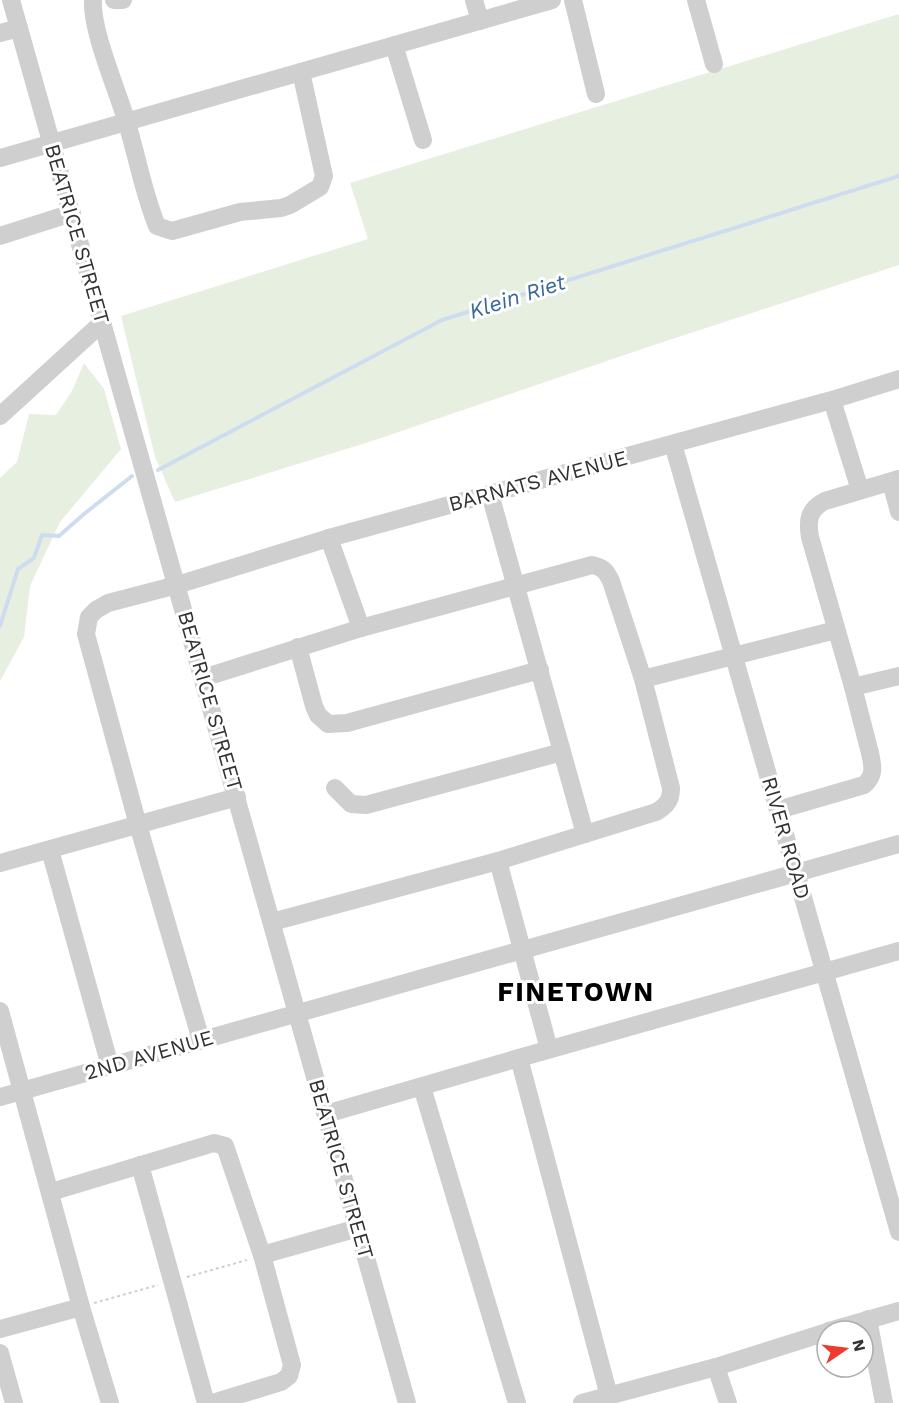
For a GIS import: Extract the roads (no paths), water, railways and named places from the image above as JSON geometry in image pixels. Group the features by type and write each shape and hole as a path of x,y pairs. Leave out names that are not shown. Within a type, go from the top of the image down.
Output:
{"street":[{"name":"BEATRICE STREET","path":"11,0 407,1403"},
{"path":"93,0 98,33 127,122 150,210 157,226 172,231 240,212 281,208 320,187 324,176 301,72"},
{"path":"114,0 123,0"},
{"path":"474,0 480,21"},
{"path":"0,158 552,0"},
{"path":"573,0 596,94"},
{"path":"696,0 714,64"},
{"path":"0,33 19,28"},
{"path":"394,45 423,140"},
{"path":"0,236 72,213"},
{"path":"0,416 102,322"},
{"name":"BARNATS AVENUE","path":"201,1040 138,825 86,634 89,617 96,610 108,603 177,585 329,538 832,400 899,379"},
{"path":"832,400 860,490"},
{"name":"RIVER ROAD","path":"673,444 824,971 896,1211 899,1232"},
{"path":"778,810 864,785 871,778 872,763 810,537 808,518 817,505 895,481 899,512"},
{"path":"490,494 585,834"},
{"path":"329,538 361,628"},
{"path":"203,678 361,628 592,565 600,566 605,571 616,594 643,679 671,788 669,801 656,812 498,861 272,922"},
{"path":"643,679 836,630"},
{"path":"298,647 314,706 318,715 328,724 347,723 540,670"},
{"path":"853,687 899,676"},
{"path":"335,788 351,804 366,805 562,752"},
{"path":"0,863 237,797"},
{"name":"2ND AVENUE","path":"0,1097 899,844"},
{"path":"50,850 110,1066"},
{"path":"498,861 549,1049"},
{"path":"326,1114 899,951"},
{"path":"0,1011 81,1307 110,1403"},
{"path":"519,1058 609,1396"},
{"path":"422,1087 517,1403"},
{"path":"51,1192 214,1143 225,1146 262,1255 290,1352 292,1370 289,1376 281,1382 212,1403"},
{"path":"140,1165 206,1403"},
{"path":"262,1255 358,1228"},
{"path":"0,1329 81,1307"},
{"path":"865,1319 899,1311"},
{"path":"868,1318 885,1403"},
{"path":"582,1403 716,1367 815,1335"},
{"path":"0,1353 14,1403"},
{"path":"716,1367 728,1403"}],"waterway":[{"name":"Klein Riet","path":"158,470 442,320 899,176"},
{"name":"Klein Riet","path":"0,626 18,569 34,558 42,535 59,536 132,476"}],"district":[{"name":"FINETOWN","path":"576,992"}]}
